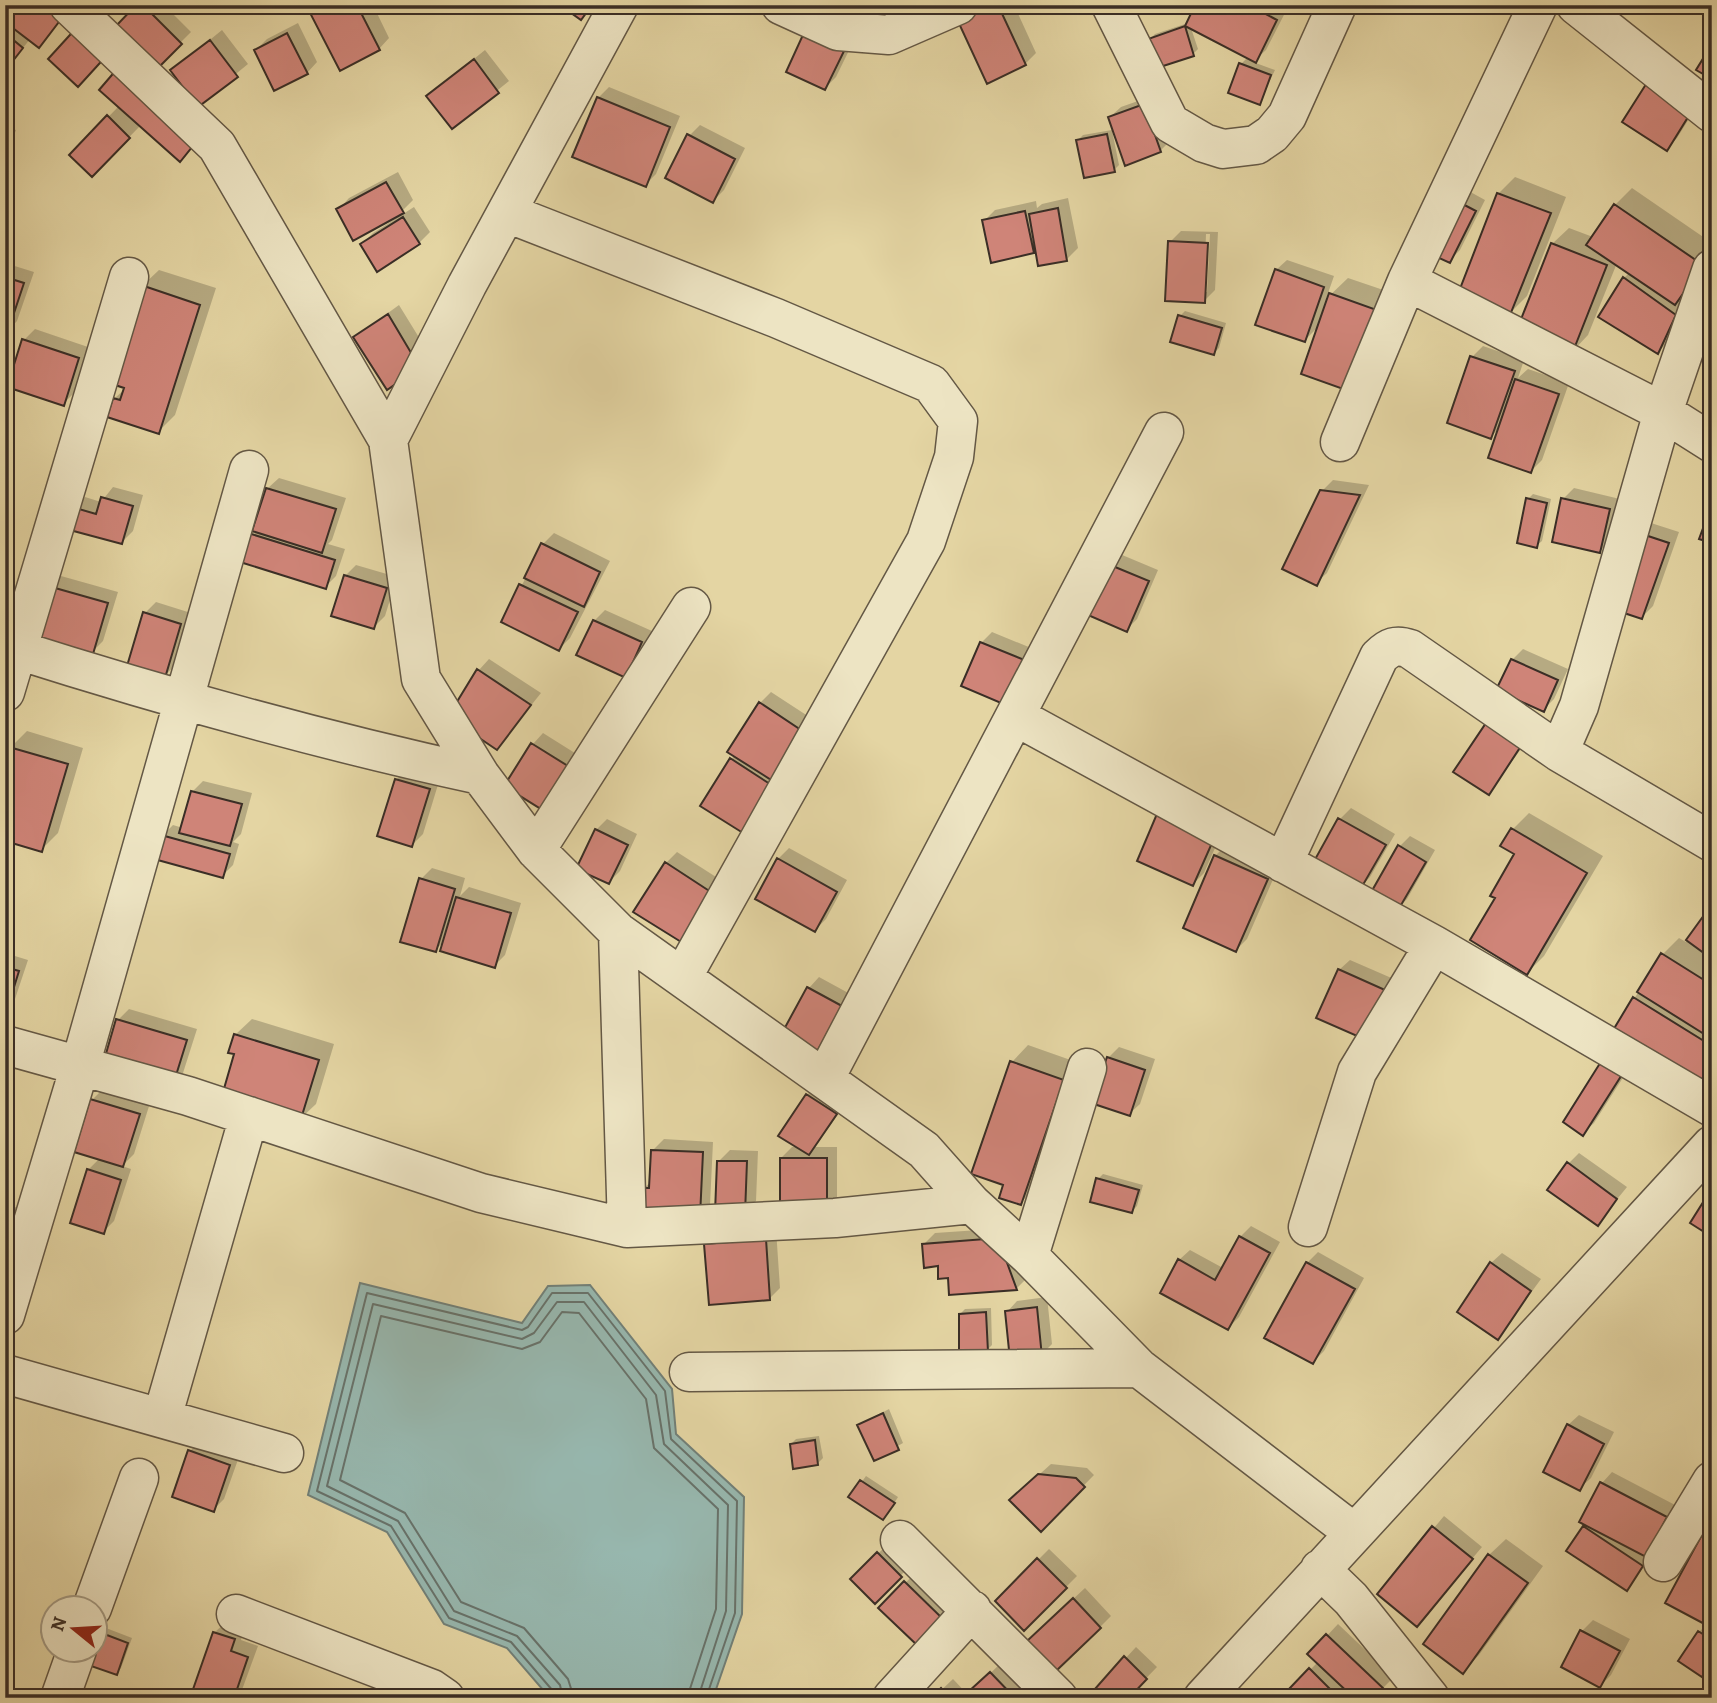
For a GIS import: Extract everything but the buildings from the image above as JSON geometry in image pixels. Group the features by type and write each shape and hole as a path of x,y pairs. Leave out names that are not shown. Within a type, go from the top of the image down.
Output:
{"street":[{"path":"69,5 217,146 388,440 421,679 480,775 536,850 618,932 924,1150 972,1204 1029,1256 1139,1368 1353,1532"},
{"path":"388,440 619,5"},
{"path":"782,5 838,31 889,35 958,5"},
{"path":"1111,5 1170,123 1204,143 1223,149 1256,145 1272,134 1287,116 1338,5"},
{"path":"1340,442 1407,281 1538,5"},
{"path":"1576,5 1712,113"},
{"path":"507,213 776,318 931,384 958,421 954,457 926,541 683,976"},
{"path":"1559,752 1579,706 1663,412 1712,269"},
{"path":"5,692 12,648 129,277"},
{"path":"1407,281 1663,412 1712,443"},
{"path":"825,1078 1164,432"},
{"path":"5,1315 80,1066 249,470"},
{"path":"536,850 691,607"},
{"path":"1283,863 1378,657 1399,645 1410,649 1559,752 1712,842"},
{"path":"12,648 183,702 358,748 480,775"},
{"path":"1015,716 1434,945 1712,1107"},
{"path":"618,932 627,1228"},
{"path":"1308,1227 1357,1072 1434,945"},
{"path":"5,1045 249,1116 481,1193 627,1228 835,1218 972,1204"},
{"path":"1029,1256 1087,1068"},
{"path":"162,1418 249,1116"},
{"path":"1203,1698 1712,1145"},
{"path":"689,1372 1139,1368"},
{"path":"5,1374 284,1453"},
{"path":"97,1594 139,1478"},
{"path":"1663,1562 1712,1481"},
{"path":"900,1540 1058,1698"},
{"path":"1320,1569 1351,1599 1430,1698"},
{"path":"892,1698 972,1611"},
{"path":"236,1614 432,1689 445,1698"},
{"path":"60,1698 72,1664"}],"water":[{"path":"360,1283 522,1323 548,1286 590,1285 672,1389 676,1434 744,1497 742,1614 713,1698 550,1698 507,1648 444,1624 387,1532 308,1495"}]}
